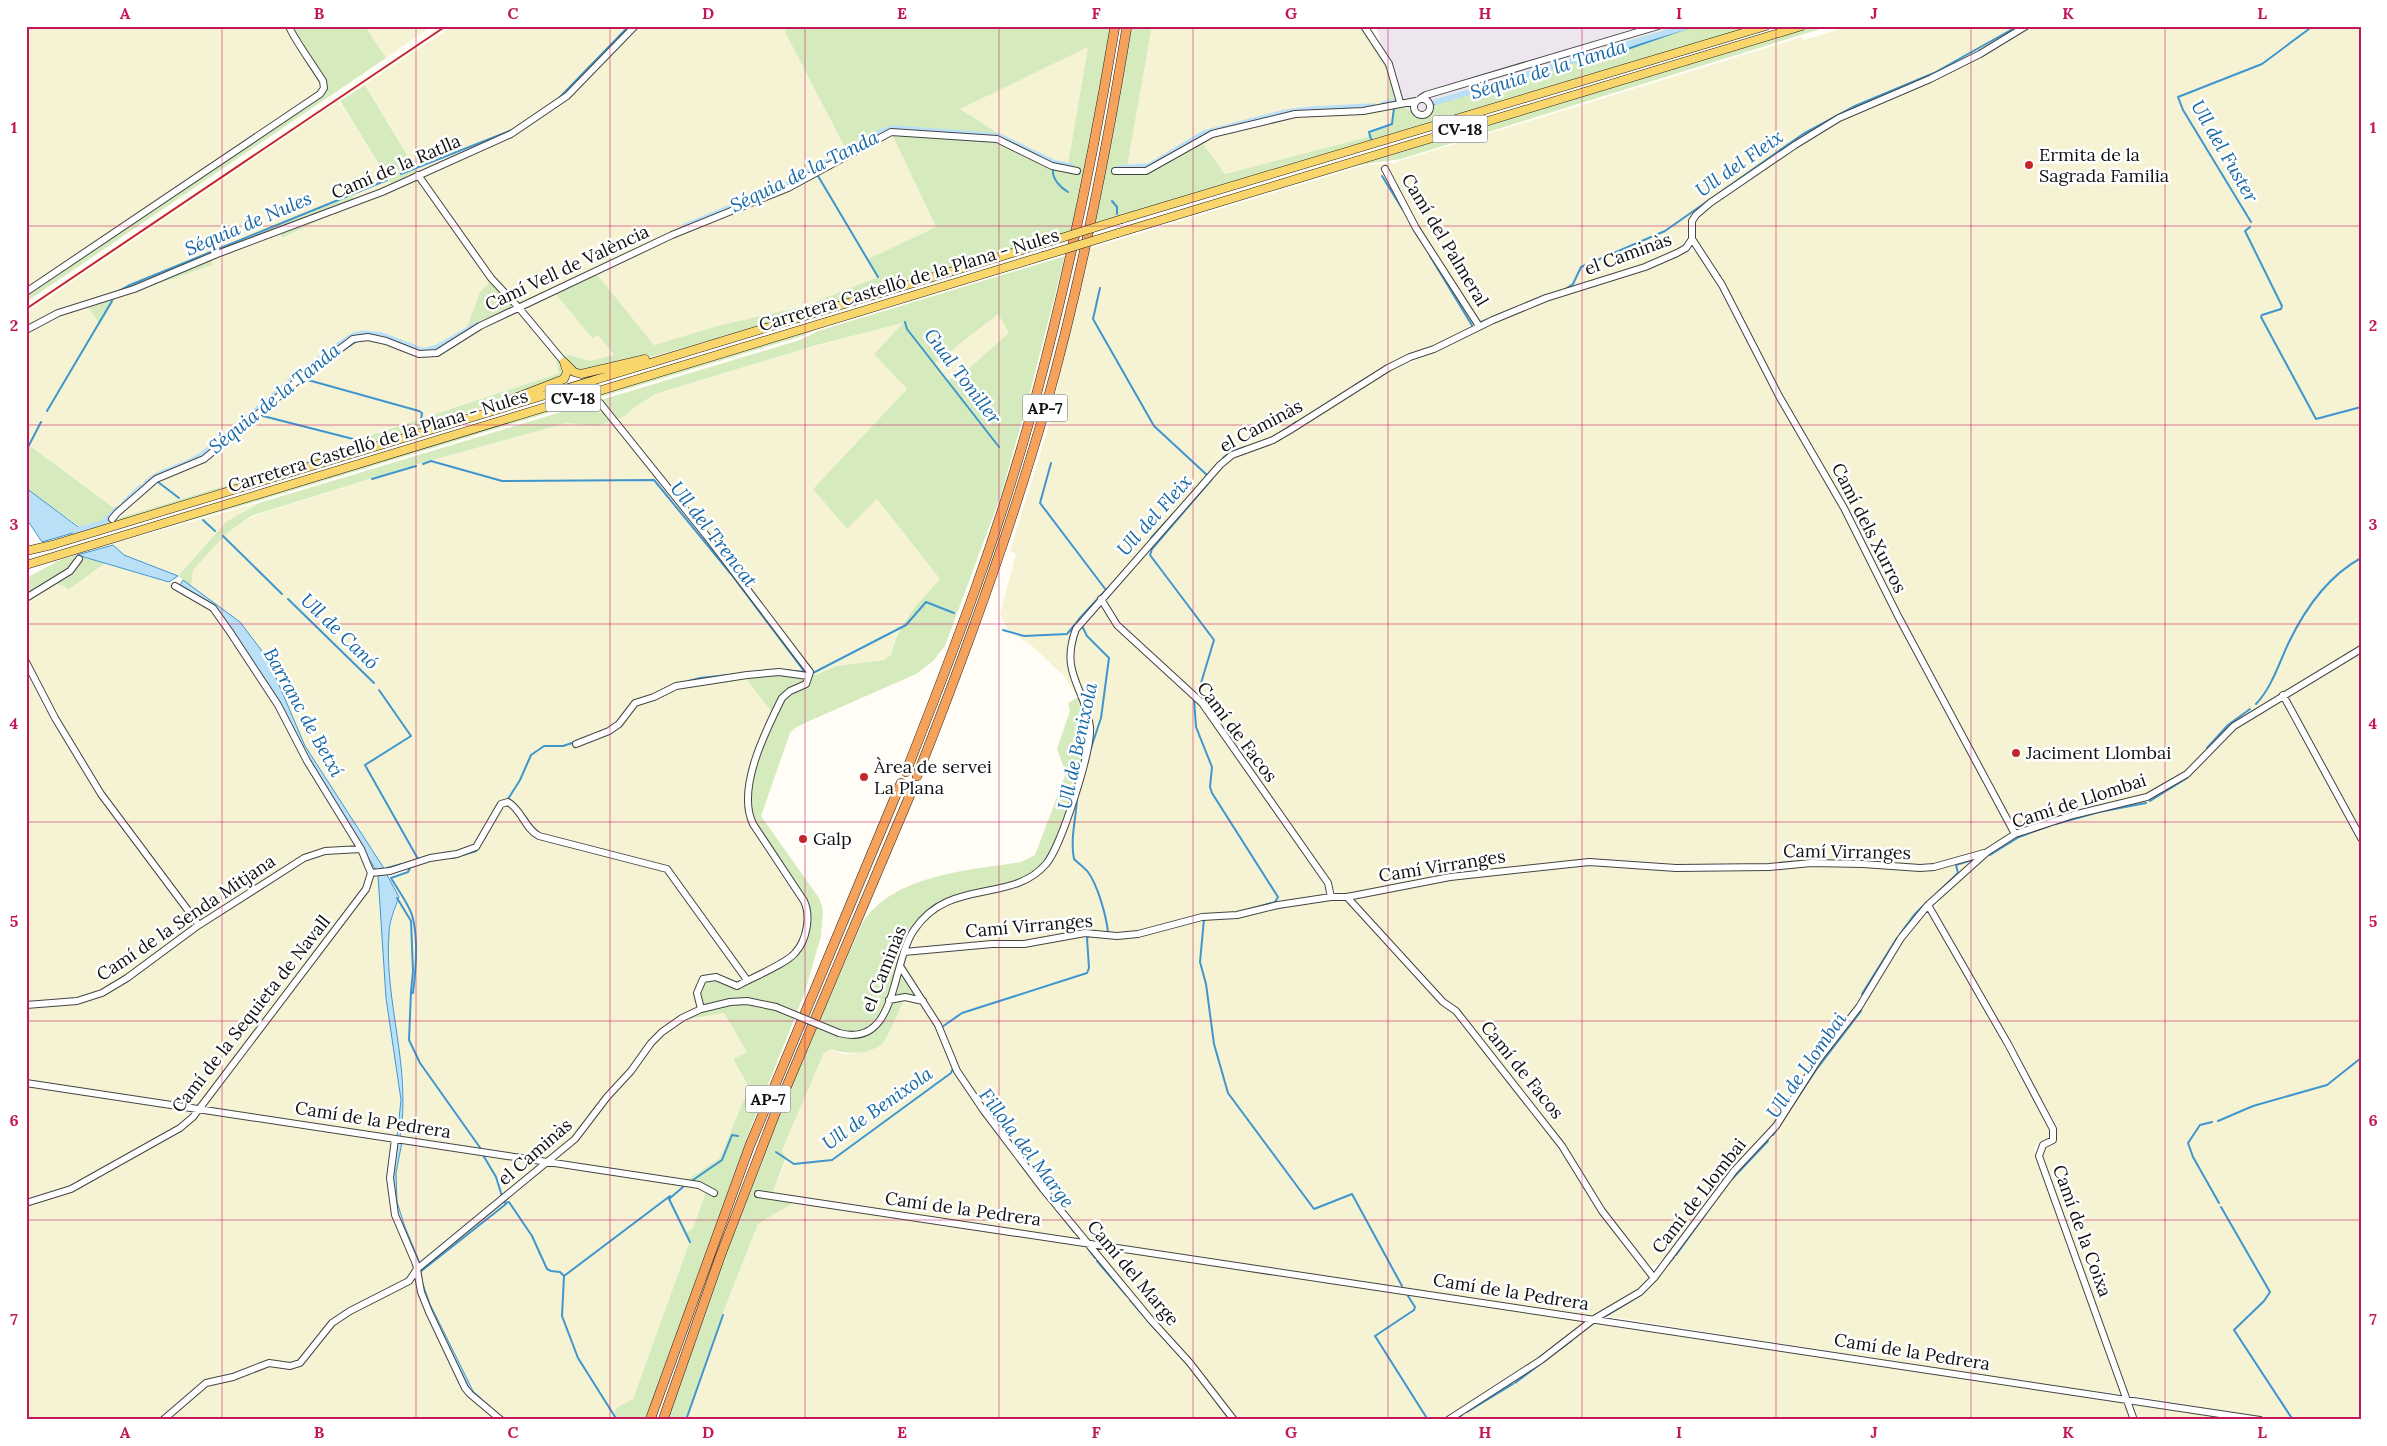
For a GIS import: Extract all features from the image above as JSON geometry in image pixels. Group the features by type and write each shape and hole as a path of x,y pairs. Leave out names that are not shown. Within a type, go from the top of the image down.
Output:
{"highway":[{"name":"AP-7","path":"906,772 954,651 1002,509 1035,402 1081,211 1115,26"},
{"name":"AP-7","path":"917,776 964,657 1013,512 1046,405 1091,222 1108,141 1127,26"},
{"name":"AP-7","path":"650,1420 743,1162 901,783"},
{"name":"AP-7","path":"663,1420 749,1181 912,788"}],"main road":[{"name":"Carretera Castelló de la Plana - Nules","path":"26,550 52,545 1122,219 1766,26"},
{"name":"Carretera Castelló de la Plana - Nules","path":"26,565 65,551 1802,26"},
{"name":"CV-18","path":"564,362 574,372 589,374 745,334"},
{"name":"CV-18","path":"365,450 555,384 567,376 564,362"}],"street":[{"path":"26,292 320,94 324,88 323,80 290,31 289,26"},
{"name":"Camí de la Ratlla","path":"26,330 58,313 134,289 217,254 382,192 511,134 554,106 635,26"},
{"path":"1364,26 1389,64 1400,102 1418,114 1426,114 1430,110 1429,103"},
{"path":"1115,171 1146,171 1207,136 1295,114 1363,111 1383,108 1400,102 1418,100 1441,91 1658,26"},
{"name":"el Caminàs","path":"163,1420 206,1383 233,1377 269,1363 290,1366 300,1362 332,1323 350,1311 409,1281 417,1269 548,1162 584,1130 651,1043 682,1018 701,1009 747,1001 776,1007 839,1033 851,1036 862,1036 878,1025 889,1000 912,932 933,910 958,896 1025,880 1037,873 1047,863 1069,810 1089,738 1086,708 1072,676 1070,657 1072,639 1084,618 1220,465 1232,455 1273,440 1388,368 1434,349 1479,326 1546,298 1645,268 1677,253 1686,248 1692,239 1692,221 1710,202 1795,145 1839,118 1930,79 1980,54 2026,26"},
{"path":"1429,103 1441,91"},
{"path":"1418,100 1429,103"},
{"path":"1414,110 1418,100"},
{"name":"Camí Vell de València","path":"112,519 156,479 204,458 296,382 353,339 360,336 378,338 419,354 429,354 445,349 480,326 672,235 788,188 880,136 891,132 997,139 1052,166 1077,171"},
{"name":"Camí del Palmeral","path":"1385,169 1416,228 1479,326"},
{"path":"418,175 491,278 564,362"},
{"name":"Camí dels Xurros","path":"1692,239 1722,285 1779,396 1844,508 1898,616 2016,834"},
{"path":"600,403 810,672 806,684 790,691 782,698 752,769 748,788 751,819 804,901 809,911 809,918 795,954 737,986 716,977 703,979 698,993 701,1009"},
{"path":"26,598 70,571 79,559"},
{"path":"175,586 213,608 230,632 278,705 304,756 361,849 371,873 390,871 428,858 457,854 474,848 481,840 501,804 508,802 514,806 532,832 539,836 667,869 747,980"},
{"name":"Camí de Facos","path":"1101,599 1117,625 1202,703 1328,883 1332,896"},
{"name":"Camí de Llombai","path":"1448,1420 1541,1360 1594,1319 1640,1292 1654,1278 1734,1171 1776,1126 1818,1060 1859,1006 1901,938 1928,905 1987,852 2016,834 2073,815 2156,793 2187,774 2234,726 2361,649"},
{"path":"26,662 58,723 101,794 199,925"},
{"path":"576,744 609,731 619,724 635,703 654,697 676,686 747,674 779,672 808,676"},
{"path":"2283,695 2361,838"},
{"name":"Camí de la Senda Mitjana","path":"26,1005 77,1001 102,993 127,978 199,925 304,858 325,851 361,849"},
{"name":"Camí Virranges","path":"904,952 992,944 1024,944 1085,933 1117,936 1138,934 1202,917 1237,915 1278,905 1332,896 1347,897 1450,877 1589,862 1676,868 1769,867 1811,863 1920,868 1934,867 1987,852"},
{"name":"Camí de la Sequieta de Navall","path":"26,1203 71,1189 179,1129 199,1109 366,888 371,873"},
{"name":"Camí de Facos","path":"1347,897 1443,1002 1456,1012 1562,1146 1602,1211 1654,1278"},
{"name":"Camí de la Coixa","path":"1928,905 2008,1044 2053,1129 2053,1140 2043,1145 2039,1156 2134,1420"},
{"name":"Camí del Marge","path":"900,966 942,1033 957,1071 984,1111 1043,1190 1150,1320 1190,1363 1234,1420"},
{"path":"889,1000 905,997 923,1001"},
{"name":"Camí de la Pedrera","path":"26,1083 699,1185 714,1194"},
{"path":"395,1139 390,1178 393,1207 417,1269 421,1292 465,1388 501,1420"},
{"name":"Camí de la Pedrera","path":"758,1194 2260,1420"}],"shaded area":[{"path":"26,26 285,26 320,81 321,88 26,289"},
{"path":"365,26 432,26 386,58"},
{"path":"453,26 787,26 785,32 848,155 891,132 936,227 868,259 879,277 827,298 739,323 714,327 654,345 595,272 554,291 592,338 598,335 614,355 590,361 570,355 559,356 561,358 556,363 559,373 363,438 361,444 116,519 118,511 30,446 26,453 26,334 60,315 88,307 100,325 116,298 213,265 210,257 279,231 282,238 334,213 422,180 365,84"},
{"path":"1152,26 1358,26 1389,74 1389,99 1384,102 1383,108 1394,105 1390,123 1367,131 1368,137 1225,174 1200,140 1154,168 1126,171"},
{"path":"1376,26 1677,26 1436,99 1430,112 1421,117 1400,106"},
{"path":"1851,26 2017,26 1999,37 2001,39 1935,73 1853,108 1794,141 1695,211 1691,215 1687,237 1679,249 1647,264 1483,322 1479,321 1456,288 1389,173 1416,228 1479,326 1410,357 1290,430 1232,455 1101,599 1110,616 1194,695 1327,883 1331,897 1347,898 1456,1012 1536,1112 1601,1211 1653,1278 1639,1291 1594,1319 2127,1401 2134,1420 686,1420 722,1315 758,1224 798,1200 772,1195 785,1163 786,1156 782,1150 824,1053 830,1049 844,1054 859,1053 879,1045 887,1038 905,997 900,966 912,932 933,910 1055,850 1080,696 1078,697 1063,675 1032,646 1008,630 1000,614 1016,554 1010,551 1049,425 1088,249 1366,165 1393,163 1802,37 1804,40"},
{"path":"2026,26 2361,26 2361,649 2234,726 2199,762 2157,792 2016,834 1769,375 1693,239 1693,221 1696,215 1839,119 1931,79"},
{"path":"1088,47 1067,170 1004,141 1001,135 959,109"},
{"path":"339,101 393,187 355,201 352,195 121,290 65,311 26,330 26,313"},
{"path":"1685,251 1700,252 1730,310 1842,510 1899,624 2010,830 2008,834 1986,849 1957,859 1920,867 1683,865 1588,859 1441,875 1380,888 1346,893 1336,892 1201,699 1115,620 1106,601 1210,480 1226,463 1239,454 1273,443 1388,371 1439,351 1484,326 1540,304 1627,276"},
{"path":"998,314 1010,333 960,375 957,374 947,382 933,364"},
{"path":"903,323 874,354 907,389 813,489 847,529 877,499 940,579 905,619 894,641 891,655 884,660 836,666 809,676 744,676 774,715 749,811 804,901 808,918 794,953 681,1021 724,1013 747,1052 733,1059 749,1087 720,1158 684,1182 707,1190 693,1228 686,1233 690,1241 633,1399 616,1408 613,1420 505,1420 473,1390 436,1318 422,1281 420,1263 404,1227 397,1202 396,1173 402,1142 404,1083 391,998 389,933 399,897 390,878 406,872 407,868 385,871 305,746 268,659 240,622 191,586 193,570 227,533 251,517 418,464 567,423 595,426 614,421 655,394 822,344"},
{"path":"258,503 226,522 178,576 124,555 112,544"},
{"path":"107,563 179,585 214,608 378,873 386,998 401,1100 393,1194 425,1297 457,1365 473,1393 502,1420 26,1420 26,1006 77,1002 101,992 77,1001 26,1005 26,601 56,584 64,586 68,590"},
{"path":"2361,653 2361,834 2288,695"},
{"path":"2283,699 2361,844 2361,1420 2280,1420 2128,1395 2041,1154 2055,1130 1934,911 1942,896 1990,853 2020,835 2049,825 2100,810 2142,802 2157,796 2187,776 2236,727"},
{"path":"1977,858 1920,909 1849,1014 1813,1062 1774,1125 1719,1184 1663,1261 1653,1266 1643,1262 1606,1211 1563,1143 1494,1056 1354,901 1358,898 1449,879 1597,864 1676,871 1859,866 1935,869"},
{"path":"1930,914 2051,1130 2048,1139 2039,1143 2034,1148 2122,1394 2074,1389 1605,1316 1640,1294 1737,1171 1778,1128 1809,1078 1860,1011 1897,948 1918,920"},
{"path":"2129,1401 2255,1420 2136,1420"}],"green space":[{"path":"285,26 365,26 386,58 26,302 26,289 321,88 320,81"},
{"path":"787,26 1111,26 1074,231 756,327 605,370 574,371 538,389 371,445 86,531 26,488 26,453 30,446 118,511 113,519 116,519 361,444 363,438 559,373 556,363 561,358 559,356 570,355 590,361 614,355 598,335 592,338 554,292 595,272 654,345 714,327 808,305 878,277 868,259 936,227 891,132 848,154 785,32","holes":["1088,47 1067,170 1004,141 1001,135 960,109"]},
{"path":"1131,26 1152,26 1126,172 1146,172 1200,140 1225,174 1368,137 1367,132 1390,124 1394,105 1383,108 1384,102 1389,99 1389,74 1358,26 1363,26 1386,60 1403,106 1421,117 1430,112 1436,99 1677,26 1756,26 1093,225"},
{"path":"1811,26 1830,26 1401,159 1359,165 1089,246"},
{"path":"365,85 422,180 334,213 282,238 279,230 210,257 213,265 116,298 100,325 88,307 60,315 26,334 26,330 58,313 121,290 337,201 352,195 355,201 393,187 340,101"},
{"path":"1065,251 817,329 802,336 251,503 110,543"},
{"path":"1065,256 1028,400 1001,495 945,646 933,661 916,674 807,722 790,733 761,816 819,898 823,909 821,936 805,992 751,1127 647,1420 613,1420 616,1408 633,1399 690,1241 686,1233 693,1228 707,1189 684,1182 720,1158 749,1087 733,1059 747,1052 724,1013 678,1021 701,1008 698,988 709,977 737,986 782,962 799,948 809,911 753,824 748,787 774,715 744,676 779,673 815,675 836,666 884,660 891,655 899,632 910,614 940,579 877,499 847,529 813,489 907,389 874,354 903,323 817,345 655,394 632,409 625,416 614,421 595,426 567,423 418,464 251,516 227,533 193,570 191,586 178,576 226,522 259,503 800,340 818,331","holes":["998,314 1009,333 961,375 958,374 947,381 934,364"]},
{"path":"492,280 519,308 464,335 480,292"},
{"path":"76,555 106,563 68,590 64,586 56,584 26,602 26,587 30,576 60,560"},
{"path":"1080,696 1085,708 1089,738 1069,810 1047,863 1025,879 966,894 919,921 900,966 922,1000 905,997 887,1037 876,1048 853,1053 830,1049 824,1053 782,1150 786,1157 772,1195 798,1200 758,1224 722,1315 686,1420 666,1420 702,1316 788,1089 862,924 875,908 892,895 911,885 955,872 1021,862 1035,855 1066,773 1057,749 1070,711 1068,703"}],"water":[{"path":"26,488 83,530 42,542 26,518"},
{"path":"113,545 124,555 178,576 169,582 77,555"},
{"name":"Barranc de Betxí","path":"183,580 240,622 268,659 305,746 385,870 377,871 374,867 221,616 180,585"},
{"path":"386,873 399,897 392,915 389,934 390,985 403,1086 403,1112 400,1137 397,1138 401,1100 386,998 378,875"},
{"path":"397,1140 402,1142 396,1173 397,1202 420,1263 422,1281 430,1304 473,1391 505,1420 502,1420 469,1388 428,1306 397,1215 392,1181"}],"waterway":[{"path":"559,98 629,26"},
{"name":"Séquia de la Tanda","path":"1436,102 1688,26"},
{"name":"Séquia de la Tanda","path":"1434,104 1577,61 1616,53 1693,26"},
{"name":"Ull del Fleix","path":"1567,288 1573,284 1581,267 1665,231 1803,134 1855,106 1934,73 2018,26"},
{"name":"Ull del Fuster","path":"2251,222 2183,110 2178,97 2262,64 2313,26"},
{"name":"Séquia de la Tanda","path":"1383,104 1398,101"},
{"name":"Séquia de la Tanda","path":"1119,168 1149,166 1204,133 1286,112 1374,106"},
{"path":"1371,139 1369,132 1392,124 1394,108"},
{"name":"Séquia de la Tanda","path":"685,226 785,185 883,131 895,128 999,136 1055,163 1071,166"},
{"path":"401,174 512,130"},
{"path":"1053,170 1054,177 1058,183 1068,192"},
{"name":"Gual Toniller","path":"818,176 878,277"},
{"path":"1382,176 1403,210"},
{"name":"Séquia de Nules","path":"119,291 387,180"},
{"path":"1112,201 1117,207 1117,214"},
{"name":"Ull del Fuster","path":"2250,227 2245,231 2282,306 2281,309 2261,317 2316,419 2361,407"},
{"path":"1430,256 1473,327"},
{"path":"1100,288 1093,319 1154,426 1207,475"},
{"name":"Ull del Fleix","path":"1481,322 1544,296"},
{"path":"47,411 112,301"},
{"name":"Gual Toniller","path":"905,322 907,329 999,447"},
{"name":"Séquia de la Tanda","path":"146,483 160,474 197,458 314,363 352,336 363,333 382,335 424,351 438,347 476,325"},
{"path":"336,355 357,341"},
{"name":"Ull del Fleix","path":"1355,385 1377,372"},
{"path":"309,376 308,380 419,411 422,413 421,420"},
{"name":"Ull del Trencat","path":"263,416 361,441 361,444"},
{"path":"26,451 41,422"},
{"name":"Ull del Fleix","path":"1281,432 1296,422"},
{"name":"Ull del Fleix","path":"1223,458 1230,452 1245,447"},
{"name":"Ull del Trencat","path":"423,464 431,461 502,481 654,480 731,574 804,671"},
{"name":"Gual Toniller","path":"1051,463 1040,503 1106,590"},
{"name":"Ull del Trencat","path":"372,479 416,466"},
{"path":"1198,693 1214,640 1150,555 1152,549 1212,479"},
{"name":"Ull de Canó","path":"158,482 179,498"},
{"name":"Séquia de la Tanda","path":"124,503 141,487"},
{"name":"Ull del Fleix","path":"1151,538 1185,501"},
{"name":"Séquia de la Tanda","path":"75,531 103,523 117,509"},
{"name":"Ull de Canó","path":"203,520 215,531"},
{"name":"Ull de Canó","path":"223,536 282,594"},
{"name":"Ull de Llombai","path":"2256,704 2271,682 2302,617 2328,584 2349,565 2361,558"},
{"name":"Ull del Fleix","path":"1079,619 1105,591"},
{"name":"Ull de Canó","path":"288,599 374,683"},
{"path":"811,674 906,625 926,602 954,613"},
{"path":"1003,630 1024,636 1067,634 1082,616"},
{"name":"Ull de Benixola","path":"1082,626 1087,636 1109,658 1101,718 1090,751"},
{"path":"781,670 805,672"},
{"path":"689,681 729,675"},
{"name":"Ull de Canó","path":"379,690 411,736 365,765 418,859 416,860"},
{"path":"1194,699 1196,727 1212,767 1210,787 1212,793 1278,897 1275,902 1255,908"},
{"name":"Ull de Llombai","path":"2207,748 2228,725 2250,709"},
{"path":"508,799 520,780 531,755 544,746 563,746 575,742"},
{"name":"Ull de Llombai","path":"2150,801 2187,778"},
{"name":"Ull de Benixola","path":"1077,799 1073,836 1074,859 1088,872 1095,885 1108,932"},
{"name":"Ull de Llombai","path":"2056,824 2099,812 2146,803"},
{"name":"Ull de Llombai","path":"1990,855 2019,837 2049,826"},
{"path":"453,858 476,851 486,836"},
{"name":"Ull de Llombai","path":"1936,894 1958,873 1956,865 1972,860"},
{"name":"Ull de Canó","path":"387,868 402,864"},
{"path":"410,868 408,872 391,878 410,910 416,934 416,964 413,993 411,992 409,1040 420,1063 481,1149"},
{"path":"397,898 411,921 413,971 411,991"},
{"name":"Ull de Llombai","path":"1900,934 1914,915 1927,902"},
{"path":"1204,919 1200,962 1206,984 1214,1044 1228,1093 1314,1209 1352,1194 1402,1286"},
{"name":"Ull de Benixola","path":"942,1027 962,1013 1087,973 1089,968 1087,938 1089,936"},
{"name":"Ull de Llombai","path":"1862,994 1897,938"},
{"name":"Ull de Llombai","path":"1773,1135 1816,1070 1861,1011"},
{"path":"2218,1121 2253,1106 2327,1085 2361,1058"},
{"name":"Ull de Benixola","path":"776,1152 794,1164 832,1160 951,1073 953,1068"},
{"path":"2212,1122 2200,1125 2188,1143 2193,1157 2219,1203"},
{"name":"Ull de Benixola","path":"693,1180 722,1160 732,1135 738,1136"},
{"name":"Ull de Llombai","path":"1732,1179 1768,1141"},
{"path":"483,1155 496,1177 502,1196"},
{"name":"Fillola del Marge","path":"1020,1163 1074,1232"},
{"name":"Ull de Benixola","path":"683,1187 669,1199 690,1242"},
{"path":"617,1420 578,1358 562,1316 564,1276 670,1196"},
{"path":"505,1203 509,1202 532,1236 547,1269 560,1272 564,1276"},
{"path":"420,1272 506,1204"},
{"path":"2221,1207 2270,1292 2264,1301 2234,1330 2293,1420"},
{"name":"Ull de Llombai","path":"1676,1255 1705,1215"},
{"name":"Fillola del Marge","path":"1086,1246 1095,1258"},
{"name":"Ull de Llombai","path":"1643,1293 1674,1257"},
{"name":"Fillola del Marge","path":"1097,1261 1127,1296"},
{"path":"1408,1296 1415,1307 1414,1310 1375,1336 1428,1420"},
{"name":"Ull de Llombai","path":"1606,1316 1639,1296"},
{"name":"Fillola del Marge","path":"1130,1300 1156,1330"},
{"name":"Ull de Benixola","path":"686,1420 723,1315"},
{"name":"Ull de Llombai","path":"1515,1383 1571,1341"},
{"name":"Ull de Llombai","path":"1467,1412 1513,1384"},
{"name":"Fillola del Marge","path":"1217,1403 1230,1420"},
{"name":"Ull de Llombai","path":"1455,1420 1462,1415"}],"railway":[{"path":"26,309 446,26"}],"place":[{"name":"Ermita de la Sagrada Familia","path":"2029,165"},
{"name":"Jaciment Llombai","path":"2016,753"},
{"name":"Àrea de servei La Plana","path":"864,777"},
{"name":"Galp","path":"803,839"}]}
